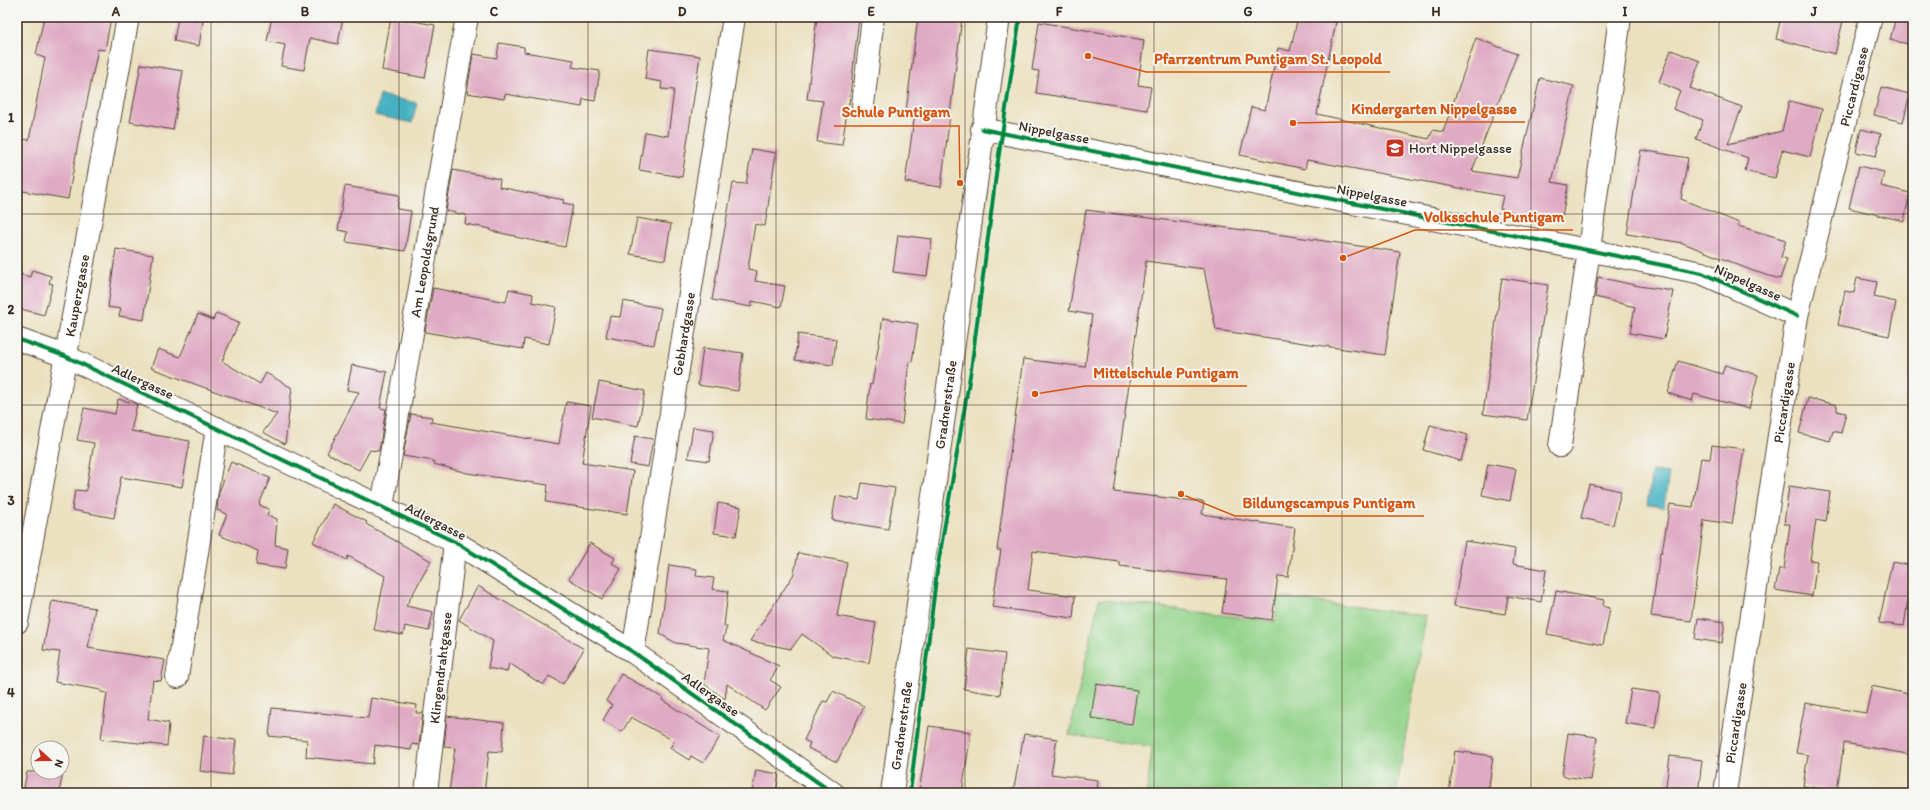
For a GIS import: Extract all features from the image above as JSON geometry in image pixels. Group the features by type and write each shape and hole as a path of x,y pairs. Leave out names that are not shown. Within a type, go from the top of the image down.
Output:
{"street":[{"name":"Kauperzgasse","path":"17,622 128,17"},
{"name":"Am Leopoldsgrund","path":"382,506 467,17"},
{"name":"Gebhardgasse","path":"633,652 734,17"},
{"path":"862,106 873,17"},
{"name":"Gradnerstraße","path":"892,793 982,129 999,17"},
{"path":"1560,446 1589,250 1620,17"},
{"name":"Piccardigasse","path":"1725,793 1797,316 1871,17"},
{"name":"Nippelgasse","path":"982,129 1702,273 1797,316"},
{"name":"Adlergasse","path":"17,339 65,356 455,542 633,652 833,793"},
{"path":"177,677 217,428"},
{"name":"Klingendrahtgasse","path":"426,793 455,542"}],"green space":[{"path":"1278,597 1426,616 1396,793 1147,793 1152,747 1069,735 1099,599 1275,622"}],"water":[{"path":"380,95 417,103 412,123 375,115"},
{"path":"1652,471 1669,473 1664,507 1647,505"}],"building":[{"path":"44,17 111,17 105,50 98,49 82,121 68,199 17,190 17,138 29,140 45,58 36,55"},
{"path":"178,17 203,21 199,46 174,41"},
{"path":"272,17 343,17 338,44 310,38 304,70 281,66 285,45 267,41"},
{"path":"391,17 435,25 425,78 382,70"},
{"path":"817,17 859,17 849,104 842,145 817,142 823,101 807,99"},
{"path":"918,17 962,17 941,187 905,182 915,113 906,111"},
{"path":"1298,17 1337,17 1317,114 1429,139 1433,130 1443,132 1476,38 1517,54 1472,171 1517,178 1540,78 1574,86 1552,182 1568,185 1561,221 1500,209 1503,196 1307,160 1305,169 1240,155 1251,107 1265,110 1278,48 1290,51"},
{"path":"1781,17 1844,17 1835,54 1776,39"},
{"path":"1896,17 1913,21 1913,45 1890,40"},
{"path":"1039,22 1144,40 1138,85 1151,87 1147,110 1036,93 1039,71 1032,70"},
{"path":"499,43 524,47 524,52 574,60 572,67 600,71 595,101 583,99 582,107 505,94 504,99 467,93 473,54 497,58"},
{"path":"649,49 700,56 682,177 639,170 645,132 668,136 674,90 661,89 662,82 645,79"},
{"path":"1671,50 1700,61 1690,88 1742,107 1728,144 1782,131 1789,101 1822,109 1810,157 1782,150 1775,178 1745,171 1748,158 1696,139 1703,120 1673,109 1680,91 1659,82"},
{"path":"141,64 183,71 173,130 130,122"},
{"path":"1881,87 1910,94 1903,122 1874,115"},
{"path":"1861,129 1881,134 1876,156 1856,152"},
{"path":"752,149 776,153 765,226 755,224 748,269 757,271 755,281 785,286 781,307 752,301 751,307 712,300 733,183 746,184"},
{"path":"1641,150 1688,158 1681,199 1739,223 1738,226 1786,240 1781,257 1787,259 1780,279 1753,271 1683,243 1627,234"},
{"path":"1859,166 1884,172 1881,186 1910,193 1904,221 1849,208"},
{"path":"453,170 500,179 499,187 564,200 563,203 573,205 565,247 515,237 491,231 491,229 465,224 466,215 446,211"},
{"path":"345,186 399,195 397,209 411,211 405,251 346,242 348,232 338,230"},
{"path":"1086,210 1283,235 1400,252 1385,355 1216,330 1204,269 1146,261 1114,492 1204,502 1202,514 1295,528 1288,577 1278,576 1272,620 1222,613 1227,579 1120,566 1120,562 1033,551 1028,590 1075,596 1073,618 992,607 1001,550 997,550 1023,359 1085,367 1092,315 1069,311"},
{"path":"637,218 671,224 665,260 630,254"},
{"path":"898,235 932,239 927,276 893,272"},
{"path":"116,249 153,255 144,320 119,316 121,309 108,307"},
{"path":"32,270 51,276 49,283 53,284 44,315 17,308 17,273 30,277"},
{"path":"1598,277 1639,286 1673,291 1664,339 1630,333 1635,307 1595,297"},
{"path":"1502,278 1548,285 1527,420 1483,414"},
{"path":"1857,278 1877,282 1874,297 1896,302 1889,336 1838,325 1845,291 1854,293"},
{"path":"433,288 506,302 509,289 533,294 532,302 556,307 549,344 524,339 523,349 425,332"},
{"path":"623,301 661,308 654,345 606,337 610,316 620,317"},
{"path":"216,313 239,322 222,361 260,384 266,373 292,388 285,444 263,432 277,414 151,368 158,349 180,357 198,314 213,320"},
{"path":"883,318 918,324 912,362 909,362 902,424 866,419 870,384 872,385"},
{"path":"798,334 836,339 833,365 795,360"},
{"path":"703,348 743,353 738,391 698,385"},
{"path":"1678,361 1722,374 1725,365 1758,375 1749,409 1694,394 1692,401 1668,393"},
{"path":"352,365 387,372 380,408 386,409 379,451 370,450 359,470 327,453 359,392 347,390"},
{"path":"599,382 645,391 638,426 592,417"},
{"path":"1808,398 1837,405 1837,411 1846,413 1841,433 1833,431 1830,441 1799,433"},
{"path":"118,399 137,404 131,431 190,441 182,487 121,477 114,518 72,510 75,490 86,491 94,443 77,440 84,408 115,414"},
{"path":"566,402 591,406 582,463 633,471 627,514 546,502 548,485 467,473 434,464 434,461 403,456 411,414 432,417 431,422 559,444"},
{"path":"1430,425 1468,435 1461,461 1423,450"},
{"path":"693,427 714,430 709,461 688,458"},
{"path":"635,436 653,439 648,467 630,464"},
{"path":"1712,445 1744,449 1732,524 1704,520 1691,621 1651,616 1660,552 1662,552 1670,504 1693,507 1701,458 1710,459"},
{"path":"231,462 270,478 259,505 269,509 267,515 277,519 275,545 288,548 285,569 256,565 258,551 219,535 227,514 217,510 219,492"},
{"path":"1488,464 1516,469 1510,501 1482,495"},
{"path":"862,483 895,488 888,529 832,520 836,496 859,500"},
{"path":"1589,484 1621,491 1613,525 1581,518"},
{"path":"1789,486 1830,492 1826,522 1816,520 1810,560 1817,561 1812,596 1775,590 1779,569 1784,569 1790,524 1784,524"},
{"path":"718,503 741,507 736,536 714,533"},
{"path":"333,504 367,522 366,524 431,561 406,606 433,612 429,631 405,626 403,635 374,630 385,576 348,556 347,560 313,542"},
{"path":"1465,541 1515,549 1513,564 1546,570 1541,602 1508,596 1505,614 1454,606"},
{"path":"590,543 615,558 612,563 621,569 602,599 569,579"},
{"path":"798,553 847,562 837,616 876,623 869,663 833,656 802,634 791,649 750,641 794,574"},
{"path":"1892,562 1913,566 1904,626 1879,623"},
{"path":"669,565 697,569 696,576 714,578 712,589 728,591 724,626 727,626 723,640 779,666 770,680 781,687 765,710 727,684 725,699 704,684 709,648 676,643 660,634"},
{"path":"478,586 584,649 563,684 549,676 543,685 509,663 507,672 488,668 493,641 459,620"},
{"path":"1556,591 1604,600 1603,606 1610,608 1603,645 1547,634"},
{"path":"52,601 95,608 88,648 165,660 161,681 153,680 148,719 169,723 167,746 101,739 107,693 101,692 101,690 55,682 60,652 43,650"},
{"path":"1698,618 1725,622 1722,643 1695,639"},
{"path":"969,649 1005,654 1000,695 964,689"},
{"path":"621,674 663,698 662,700 720,737 703,763 691,756 689,760 670,748 674,741 631,717 622,732 603,720 612,705 606,701"},
{"path":"1096,684 1137,690 1132,724 1091,718"},
{"path":"1872,686 1913,695 1913,755 1844,743 1837,791 1803,786 1808,755 1796,753 1805,703 1866,713"},
{"path":"1631,689 1660,693 1655,728 1625,723"},
{"path":"833,691 864,706 837,762 808,748 810,743 804,740 823,701 827,702"},
{"path":"371,698 417,705 416,713 423,713 419,745 412,744 411,750 375,745 373,764 306,757 307,740 269,736 272,708 368,718"},
{"path":"447,716 504,723 502,752 489,751 484,793 449,793 455,748 444,747"},
{"path":"929,726 971,732 962,793 919,793"},
{"path":"1568,733 1597,737 1591,780 1562,776"},
{"path":"1024,734 1057,739 1051,774 1098,780 1097,793 1013,793"},
{"path":"204,736 236,740 232,775 200,771"},
{"path":"1455,751 1493,756 1488,793 1449,793"},
{"path":"1670,756 1702,760 1698,793 1665,793"},
{"path":"756,770 779,774 776,793 752,793"},
{"path":"27,772 30,772 30,780 61,780 59,793 23,793"}],"cycle path":[{"path":"910,793 937,571 971,370 997,167 1020,17"},
{"path":"982,129 1702,273 1797,316"},
{"path":"17,339 65,356 455,542 633,652 833,793"}],"place":[{"name":"Pfarrzentrum Puntigam St. Leopold","path":"1088,56"},
{"name":"Kindergarten Nippelgasse","path":"1293,123"},
{"name":"Hort Nippelgasse","path":"1395,148"},
{"name":"Schule Puntigam","path":"960,183"},
{"name":"Volksschule Puntigam","path":"1343,258"},
{"name":"Mittelschule Puntigam","path":"1035,394"},
{"name":"Bildungscampus Puntigam","path":"1181,494"}]}
